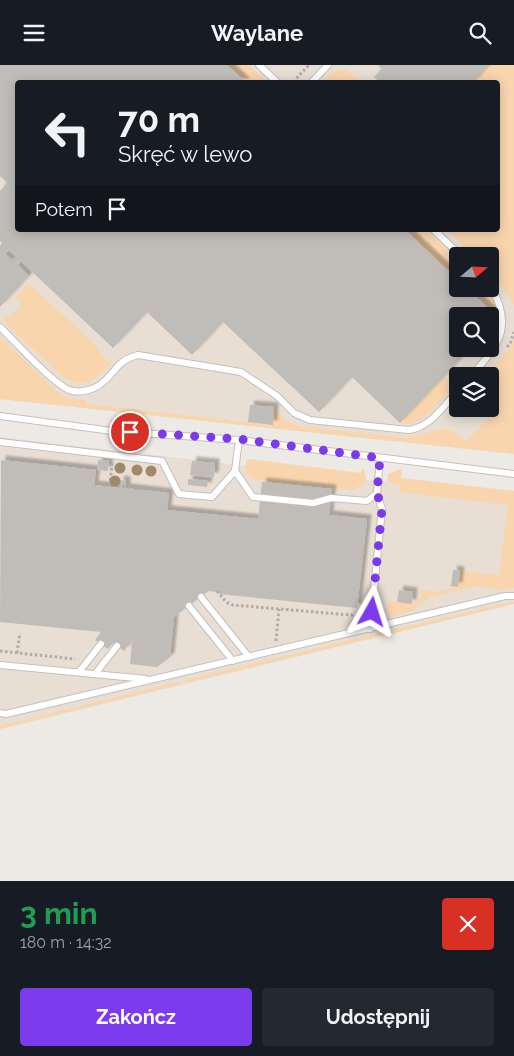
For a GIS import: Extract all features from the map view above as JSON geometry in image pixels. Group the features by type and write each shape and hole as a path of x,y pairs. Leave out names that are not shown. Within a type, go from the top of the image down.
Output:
{"lane":[{"path":"259,65 275,80"},
{"path":"314,80 328,65"},
{"path":"436,232 452,247"},
{"path":"478,367 502,342 506,334 509,319 504,303 499,297"},
{"path":"0,327 57,382 73,391 88,391 102,384 125,359 138,355 241,372 277,396 294,413 310,419 409,430 418,429 427,424 449,401"},
{"path":"0,415 112,431 239,439 514,475"},
{"path":"0,442 162,461 179,494 212,497 236,471 239,439"},
{"path":"370,629 382,509 377,493 380,458"},
{"path":"236,471 253,497 313,503 331,498 367,501 377,493"},
{"path":"0,713 6,714 505,596 514,596"},
{"path":"201,597 249,657"},
{"path":"189,606 233,661"},
{"path":"79,672 101,644"},
{"path":"96,674 117,646"},
{"path":"0,665 152,679"}],"path":[{"path":"295,80 309,65"},
{"path":"113,455 110,485 178,492"},
{"path":"217,591 226,602 233,605 362,616 363,610"},
{"path":"274,651 279,609"},
{"path":"18,653 20,633"},
{"path":"0,651 82,660"}],"shaded area":[{"path":"0,65 514,65 514,454 0,399"},
{"path":"227,65 249,65 265,80 244,80"},
{"path":"489,65 514,65 514,306 509,295 499,283 499,247 465,247 449,232 500,232 500,80 475,80"},
{"path":"347,70 358,80 326,80 333,71"},
{"path":"415,232 428,232 449,252 449,272 411,236"},
{"path":"28,283 100,349 98,351 111,364 95,379 78,383 63,377 2,320 5,316 11,317 22,304 16,297"},
{"path":"476,297 492,297 498,307 487,307"},
{"path":"0,337 59,393 72,399 86,400 86,404 272,425 274,407 287,422 297,426 407,438 447,429 456,433 466,442 490,417 499,417 499,367 493,367 511,346 514,338 514,454 0,399"},
{"path":"444,376 449,381 449,392 430,412 416,421 400,423"},
{"path":"0,437 514,497 514,604 0,729"},
{"path":"249,459 361,473 361,469 364,469 366,479 362,486 354,490 252,479 246,469 246,461"},
{"path":"402,468 401,478 514,491 514,588 499,590 478,586 428,598 412,611 394,616 388,613 388,601 412,604 421,597 422,590 438,592 458,587 460,571 499,575 508,505 400,492 400,484 387,482 388,474"},
{"path":"514,602 514,604 186,683 185,680"},
{"path":"177,682 179,685 0,729 0,726"}],"building":[{"path":"0,65 227,65 243,80 15,80 15,232 407,232 449,272 449,297 476,297 487,307 449,307 449,357 462,357 453,367 449,367 449,371 400,423 352,377 319,412 223,322 192,355 147,312 113,348 21,261 18,265 29,276 0,307 0,246 2,243 0,241 0,191 7,183 0,176","holes":["9,250 19,259 16,257 12,260 5,254"]},
{"path":"378,65 489,65 476,80 377,80 374,77 382,69"},
{"path":"250,405 274,407 273,425 248,422"},
{"path":"1,460 96,470 94,485 119,488 120,480 126,481 126,488 169,493 167,510 258,519 262,482 332,489 329,515 367,519 357,608 219,594 219,592 208,591 174,617 170,657 157,667 130,664 132,640 124,651 113,643 108,649 95,640 101,632 0,622"},
{"path":"98,460 109,461 108,471 97,470"},
{"path":"192,461 215,463 214,477 190,475"},
{"path":"188,479 208,481 207,487 188,485"},
{"path":"453,570 460,571 458,587 451,586"},
{"path":"399,590 413,592 412,604 397,602"}],"route":[{"path":"130,432 239,439 380,458 377,493 382,509 372,612"}]}
